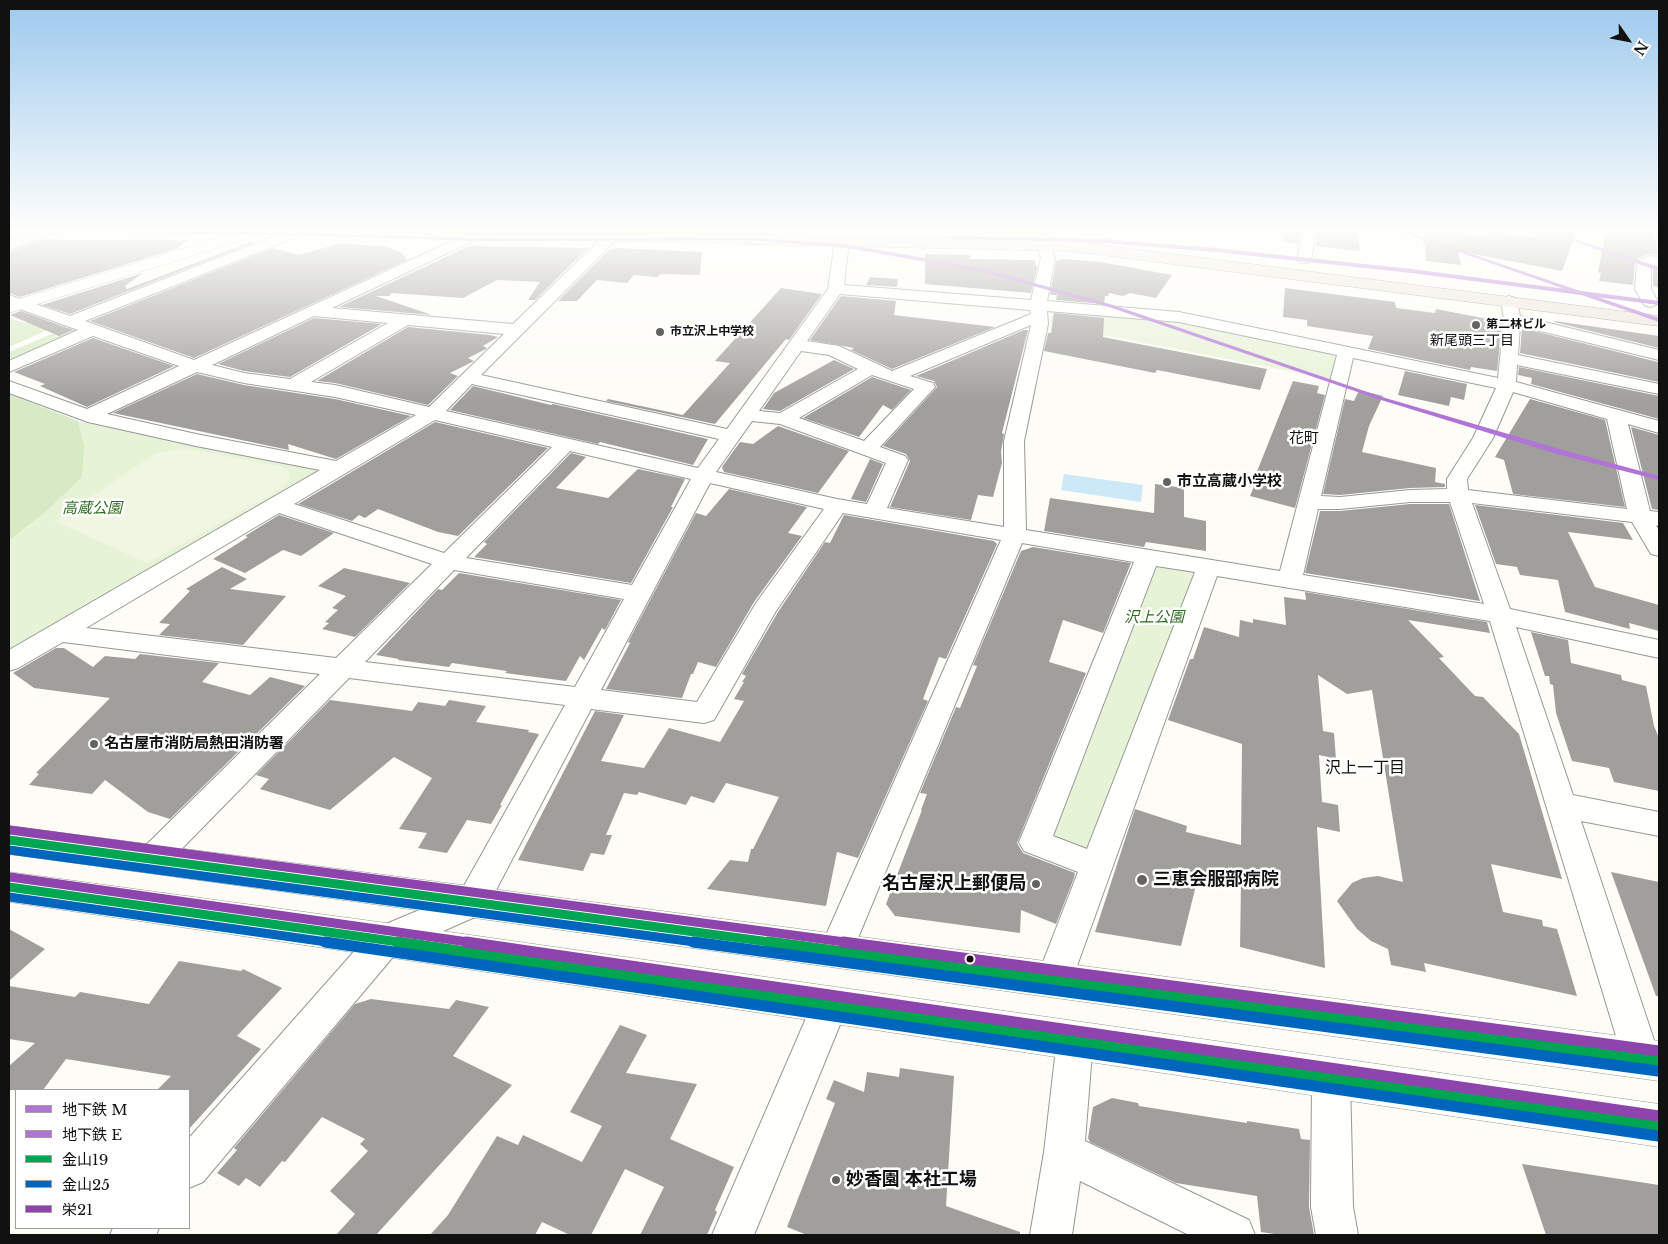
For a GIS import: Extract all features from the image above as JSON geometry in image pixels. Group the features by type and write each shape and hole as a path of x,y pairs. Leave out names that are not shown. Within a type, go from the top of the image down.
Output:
{"highway":[{"path":"1352,287 1510,310 1659,320"},
{"path":"1533,287 1655,302"}],"street":[{"path":"12,304 69,287"},
{"path":"69,322 157,287"},
{"path":"88,416 361,287"},
{"path":"9,662 433,413 561,287"},
{"path":"836,951 1015,534 1014,441 1040,324 1038,311 1043,287"},
{"path":"1643,287 1655,302"},
{"path":"190,1167 386,940 472,902 704,475 836,289 1038,311 1179,317 1507,385 1659,426"},
{"path":"12,304 195,366 244,378 335,391 837,506 1500,615 1659,649"},
{"path":"312,310 518,330"},
{"path":"9,840 1651,1060 1561,805 1500,615 1458,495 1457,479 1483,438 1507,385 1510,310 1659,355"},
{"path":"892,377 1038,311"},
{"path":"293,385 406,319"},
{"path":"9,367 92,330"},
{"path":"796,345 833,350 892,377 926,387 867,449"},
{"path":"1290,580 1346,352"},
{"path":"1509,358 1659,389"},
{"path":"782,419 872,368"},
{"path":"469,378 731,436"},
{"path":"9,387 88,416 196,440 341,468"},
{"path":"1616,415 1659,548"},
{"path":"746,416 782,419 898,460 874,512"},
{"path":"152,859 566,444"},
{"path":"1308,502 1340,503 1410,496 1458,495 1650,518"},
{"path":"276,505 448,562 639,594"},
{"path":"58,633 704,713 765,609 837,506"},
{"path":"1097,866 1036,842 1148,556"},
{"path":"1054,980 1209,566"},
{"path":"1561,805 1659,824"},
{"path":"11,889 386,940 1659,1126"},
{"path":"733,1235 830,1004"},
{"path":"1051,1235 1064,1152 1075,1040"},
{"path":"1331,1078 1332,1207 1337,1235"},
{"path":"1064,1152 1234,1235"}],"green space":[{"path":"1056,312 1178,322 1331,354 1336,357 1331,379 1051,325 1051,314"},
{"path":"9,318 25,323 38,318 59,325 9,347"},
{"path":"68,327 77,330 75,333 9,362 9,352"},
{"name":"高蔵公園","path":"9,394 78,421 316,470 314,475 9,652"},
{"path":"9,394 78,421 84,447 82,477 43,514 9,540"},
{"path":"184,448 283,467 289,471 289,479 280,490 147,563 55,521 156,453"},
{"name":"沢上公園","path":"1160,564 1188,569 1194,574 1088,846 1076,849 1057,843 1050,831 1152,566"}],"water":[{"path":"1064,474 1143,485 1141,502 1061,490"}],"building":[{"path":"9,287 52,287 20,297 9,293"},
{"path":"99,287 126,287 127,289 139,287 70,314 42,305"},
{"path":"175,287 348,287 194,358 90,321"},
{"path":"382,287 484,287 463,298 391,293 390,296 376,296 432,315 339,307"},
{"path":"537,287 548,287 535,300 528,300"},
{"path":"572,287 590,287 577,301 558,301"},
{"path":"961,287 1032,287 1031,293"},
{"path":"1051,287 1164,287 1156,298 1130,293 1123,296 1109,293 1108,296 1105,296 1104,304 1056,300 1057,295 1050,295"},
{"path":"781,288 822,294 789,340 786,339 715,424 606,401 608,399 683,415 730,363 715,361"},
{"path":"1285,288 1395,302 1396,308 1435,313 1436,309 1498,321 1502,323 1497,371 1471,367 1470,370 1368,349 1373,336 1307,326 1307,320 1283,317"},
{"path":"841,296 896,301 894,315 995,327 892,369 851,350 854,348 810,340"},
{"path":"21,311 73,330 59,336 10,315"},
{"path":"1054,313 1104,318 1103,337 1267,369 1260,390 1157,370 1155,373 1044,351 1048,333 1051,333"},
{"path":"314,318 382,324 290,377 244,371 218,364"},
{"path":"1554,322 1659,336 1659,348"},
{"path":"408,327 498,337 483,346 486,349 468,358 474,361 450,373 458,376 428,405 335,383 317,381"},
{"path":"1522,328 1658,362 1659,382 1520,353"},
{"path":"1024,330 1028,330 1002,433 1004,434 1001,452 1002,463 993,497 978,495 971,520 890,507 910,461 906,454 883,446 937,387 934,381 916,376"},
{"path":"93,338 174,366 87,407 40,386 45,384 14,372"},
{"path":"834,360 854,369 780,411 763,409 774,393"},
{"path":"1519,367 1659,396 1659,419 1531,384 1532,378 1518,375"},
{"path":"1405,371 1467,384 1464,400 1451,397 1449,406 1398,395"},
{"path":"197,374 244,385 335,399 411,416 336,459 288,444 289,450 113,413"},
{"path":"872,377 911,390 892,410 883,405 859,437 803,418"},
{"path":"1293,381 1319,386 1317,393 1325,395 1295,508 1250,496 1257,479 1254,479"},
{"path":"473,386 708,439 693,465 600,442 598,444 450,410"},
{"path":"1359,390 1383,396 1369,426 1362,452 1436,468 1435,482 1445,484 1445,487 1410,488 1340,495 1323,494 1345,399 1354,401"},
{"path":"1530,399 1605,420 1625,507 1513,494 1504,460 1495,457"},
{"path":"435,422 548,448 458,536 438,532 378,509 365,518 359,515 352,521 298,504"},
{"path":"778,426 849,451 818,493 724,472 722,467 740,442 753,444"},
{"path":"1631,427 1659,435 1659,510 1652,509"},
{"path":"571,453 586,457 556,488 608,498 638,469 685,479 671,507 673,507 631,583 474,557 487,544 484,542"},
{"path":"870,459 883,464 866,502 851,499"},
{"path":"1155,484 1184,488 1184,517 1206,521 1206,551 1146,542 1144,547 1044,531 1050,498 1154,513"},
{"path":"729,489 807,507 788,533 802,536 754,602 716,667 698,662 693,674 691,674 682,698 606,689 630,643 628,642 696,513 706,516"},
{"path":"1410,504 1449,504 1480,601 1305,573 1320,511 1340,511"},
{"path":"1475,505 1623,523 1633,540 1568,532 1595,587 1659,605 1659,631 1629,623 1630,629 1565,612 1558,580 1520,575 1517,567 1496,564"},
{"path":"279,515 334,533 301,556 283,550 245,573 213,559 248,537 245,536"},
{"path":"844,515 994,541 997,544 946,659 939,657 923,699 928,701 858,858 837,852 826,906 707,889 730,860 748,862 751,849 753,849 779,797 726,783 714,803 691,796 686,805 639,792 637,795 624,793 606,835 612,835 604,855 591,853 583,871 518,860 595,711 624,715 601,761 644,768 669,728 720,742 744,701 734,699 746,676 742,674 778,612 825,542 830,543"},
{"path":"1033,547 1131,563 1103,633 1063,620 1049,662 1086,673 1017,843 1023,853 1075,873 1074,878 1056,924 1021,910 1020,933 895,916 886,904 927,794 920,793 956,707 960,708 977,666 973,665 1021,551"},
{"path":"222,567 247,579 230,589 286,596 243,645 159,635 170,624 159,623 190,591 186,589"},
{"path":"344,568 410,583 355,637 322,629 329,623 325,622 338,610 332,608 346,596 318,586"},
{"path":"459,573 621,600 605,630 602,628 584,660 580,656 566,681 505,673 507,671 452,663 449,667 376,655 438,589 442,590"},
{"path":"1305,592 1487,622 1490,633 1408,620 1444,657 1439,658 1475,696 1483,697 1519,734 1562,879 1491,864 1503,912 1542,920 1543,926 1557,929 1577,996 1424,963 1426,972 1391,965 1388,949 1371,941 1357,929 1337,901 1352,883 1363,878 1378,876 1403,882 1372,690 1347,694 1318,675 1323,731 1334,733 1336,759 1319,755 1322,802 1338,805 1340,832 1317,827 1325,968 1240,947 1241,883 1199,873 1181,946 1095,932 1135,809 1187,826 1186,832 1241,845 1242,744 1168,720 1190,659 1193,659 1204,627 1239,637 1240,620 1253,623 1253,619 1286,625 1284,597 1306,600"},
{"path":"1531,632 1568,640 1571,663 1621,675 1622,680 1646,686 1654,726 1659,738 1659,791 1614,782 1609,768 1572,761 1556,713 1553,685 1550,684 1549,676 1545,676"},
{"path":"56,648 64,648 93,667 105,656 135,659 140,654 219,663 202,682 250,695 270,677 305,686 170,819 148,812 105,780 92,794 29,785 39,774 36,773 110,698 34,688 13,673"},
{"path":"330,700 412,711 418,702 445,706 449,700 486,706 476,722 529,730 528,732 539,734 491,824 467,820 447,853 418,848 427,833 399,829 432,778 394,757 330,810 260,789 269,779 256,775"},
{"path":"1611,872 1659,882 1659,996 1656,996"},
{"path":"9,929 45,949 9,981"},
{"path":"179,961 241,971 243,969 282,988 237,1036 261,1049 190,1128 190,1089 158,1089 171,1076 66,1059 44,1089 9,1090 9,1066 35,1043 9,1039 9,986 75,997 80,992 149,1004"},
{"path":"371,999 449,1009 456,1000 489,1007 453,1056 512,1085 376,1235 336,1235 355,1214 330,1191 368,1151 360,1144 365,1139 322,1117 285,1162 282,1161 260,1187 246,1178 239,1186 217,1173 237,1150 234,1148 355,1004"},
{"path":"620,1025 647,1035 626,1073 697,1084 670,1139 734,1167 715,1210 717,1212 707,1235 640,1235 664,1187 625,1169 591,1235 570,1235 542,1222 535,1235 430,1235 448,1215 497,1136 518,1145 523,1135 582,1162 602,1126 570,1112"},
{"path":"900,1068 954,1076 946,1206 1020,1232 1020,1235 807,1235 787,1227 835,1103 826,1099 834,1080 864,1092 867,1072 899,1077"},
{"path":"1112,1098 1138,1103 1139,1106 1299,1129 1301,1139 1310,1140 1309,1207 1314,1235 1281,1235 1261,1232 1257,1196 1176,1183 1090,1142 1088,1138 1093,1107"},
{"path":"1522,1164 1659,1185 1659,1235 1546,1235"}],"metro line":[{"name":"M","path":"1042,287 1111,306 1380,398 1560,452 1659,478"},
{"name":"M","path":"1535,287 1659,303"},
{"name":"E","path":"1563,287 1659,320"}],"transit line":[{"name":"栄21","path":"10,830 1659,1051"},
{"name":"金山19","path":"9,840 1659,1061"},
{"name":"金山25","path":"9,850 1658,1071"},
{"name":"栄21","path":"10,877 387,930 1659,1116"},
{"name":"金山19","path":"9,887 386,940 1659,1126"},
{"name":"金山25","path":"9,897 1658,1136"}],"place":[{"name":"第二林ビル","path":"1476,325"},
{"name":"市立沢上中学校","path":"660,332"},
{"name":"市立高蔵小学校","path":"1167,482"},
{"name":"名古屋市消防局熱田消防署","path":"94,744"},
{"name":"三恵会服部病院","path":"1142,880"},
{"name":"名古屋沢上郵便局","path":"1036,884"},
{"name":"妙香園 本社工場","path":"836,1180"}],"district":[{"name":"新尾頭三丁目","path":"1472,341"},
{"name":"花町","path":"1304,439"},
{"name":"沢上一丁目","path":"1365,768"}]}
